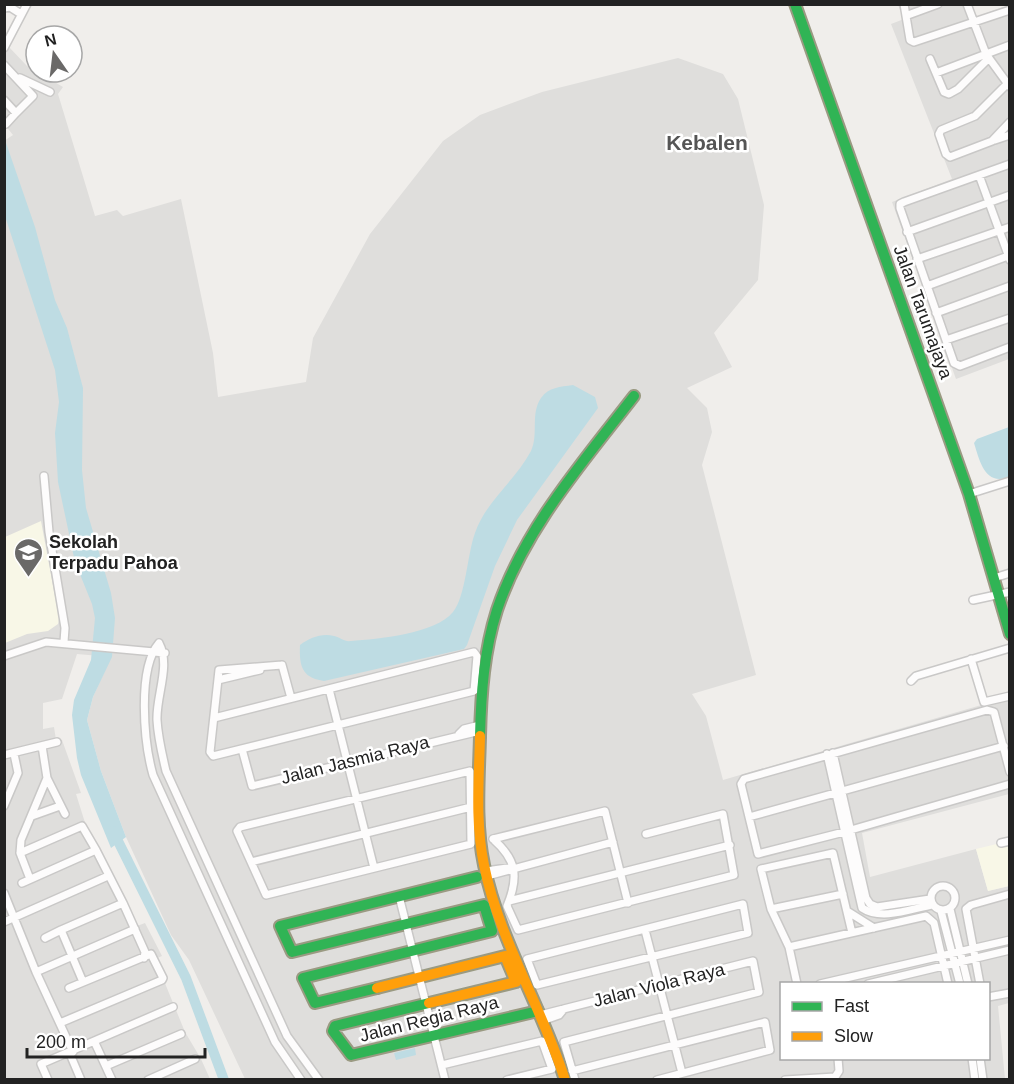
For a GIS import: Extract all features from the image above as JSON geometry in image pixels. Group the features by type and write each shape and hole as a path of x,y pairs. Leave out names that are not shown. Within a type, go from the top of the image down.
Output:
{"street":[{"path":"4,48 27,4"},
{"name":"Jalan Tarumajaya","path":"795,4 973,493 996,577 1003,593 1010,634"},
{"path":"904,4 908,15 910,40 914,42 1010,10"},
{"path":"908,15 938,4"},
{"path":"967,4 987,56 1008,84 975,116 939,131 946,154 950,157 1010,135"},
{"path":"4,8 10,7 21,14"},
{"path":"936,73 987,56 1010,45"},
{"path":"930,59 944,92 949,94 958,89 987,56"},
{"path":"4,65 33,96"},
{"path":"15,76 50,92"},
{"path":"6,124 40,88"},
{"path":"4,100 16,113"},
{"path":"992,141 1009,123"},
{"path":"1010,164 900,204 907,232 956,365 1010,347"},
{"path":"927,286 1009,258 979,175"},
{"path":"907,232 1010,195"},
{"path":"917,259 1010,227"},
{"path":"936,313 1010,286"},
{"path":"946,340 1010,318"},
{"path":"575,1080 568,1075 539,1013 483,875 479,822 480,728 488,643 501,603 522,554 551,504 634,396"},
{"path":"44,476 49,532 65,628 64,642"},
{"path":"973,493 1010,481"},
{"path":"996,577 1010,573"},
{"path":"973,600 1003,593"},
{"path":"4,656 30,645 46,642 151,652"},
{"path":"301,1080 275,1042 153,775 146,750 143,718 151,652 159,643 165,653 157,718 160,747 166,771 287,1036 318,1080"},
{"path":"911,681 916,676 1010,648"},
{"path":"214,718 474,652 477,656 474,691 216,756 210,752 219,670 282,665"},
{"path":"971,659 984,702 1010,696"},
{"path":"282,665 291,698"},
{"path":"218,680 282,665"},
{"path":"328,689 374,868"},
{"path":"1010,772 994,712 987,710 744,779 741,784 758,854 1010,784"},
{"name":"Jalan Jasmia Raya","path":"242,749 252,786 480,728"},
{"path":"4,755 57,742"},
{"path":"42,746 47,778 65,814"},
{"path":"749,817 1004,746"},
{"path":"4,806 18,771 14,753"},
{"path":"830,754 847,831 870,904 878,907 931,902 941,911 957,952"},
{"path":"470,771 471,844 266,895 237,831 240,827 356,798 470,771"},
{"path":"30,879 20,853 21,840 47,778"},
{"path":"32,816 60,806"},
{"path":"251,862 471,807"},
{"path":"628,903 605,811 493,839 507,851 513,867 513,891 507,906 514,927 523,931 731,877 735,871 723,814 646,834"},
{"path":"20,853 81,826 123,903 145,952 144,958"},
{"path":"1001,843 1010,841"},
{"path":"426,1004 516,982 505,956 315,1003 303,978 492,931 484,905 292,952 280,926 612,842"},
{"path":"509,901 730,845"},
{"path":"22,883 96,850"},
{"path":"797,982 789,947 771,909 761,869 831,852 852,933"},
{"path":"4,922 108,876"},
{"path":"931,902 932,890 940,885 948,886 955,893 955,902 950,909 941,911"},
{"path":"4,893 36,972 60,1023 81,1080"},
{"path":"771,909 843,894"},
{"path":"980,982 966,909 971,904 1010,894"},
{"path":"399,896 445,1080"},
{"path":"45,938 123,903"},
{"path":"743,904 748,933 537,985 527,959 645,930 743,904"},
{"path":"950,909 960,982"},
{"path":"847,911 874,928"},
{"path":"789,947 926,916 932,918 948,982"},
{"path":"36,972 135,929"},
{"path":"62,930 83,982"},
{"path":"645,930 682,1073"},
{"path":"829,982 1010,940"},
{"path":"876,982 1010,950"},
{"path":"60,1023 163,979 152,955 69,988"},
{"name":"Jalan Viola Raya","path":"539,1013 559,1015 564,1010 753,961 759,992 667,1016"},
{"path":"959,962 967,982"},
{"path":"990,997 1010,993"},
{"name":"Jalan Regia Raya","path":"426,1004 335,1026 333,1031 351,1055 515,1014 539,1013"},
{"path":"48,1080 41,1064 95,1043 173,1007"},
{"path":"568,1075 564,1042 667,1016"},
{"path":"568,1075 765,1022 770,1050 657,1080"},
{"path":"106,1066 182,1034"},
{"path":"442,1065 542,1041 552,1069 507,1080"},
{"path":"95,1043 112,1080"},
{"path":"148,1080 195,1059"},
{"path":"785,1080 835,1077 839,1071 838,1060"},
{"path":"972,1060 975,1080"},
{"path":"980,1060 982,1080"}],"shaded area":[{"path":"898,5 971,5 976,17 1009,5 1009,359 956,379 892,202 952,179 891,24 904,19"},
{"path":"9,47 24,63 24,84 58,84 63,87 58,94 95,216 117,210 123,216 181,199 213,353 218,397 306,382 313,338 370,234 443,141 480,115 542,92 678,58 723,74 738,99 764,205 758,280 714,333 732,367 687,388 707,408 712,432 702,465 756,675 692,694 706,716 723,780 1009,697 1009,794 862,833 870,877 976,849 988,891 1009,886 1009,1003 998,1006 1005,1079 245,1079 189,960 171,935 126,837 101,771 87,720 93,697 111,657 77,654 62,699 43,703 43,729 54,727 56,740 62,740 81,793 76,794 87,829 137,926 145,923 162,956 155,959 185,1032 210,1079 5,1079 4,141 13,135 5,125 4,53"},
{"name":"Sekolah Terpadu Pahoa","path":"41,521 59,618 58,624 48,631 27,634 5,643 5,537"},
{"path":"1009,841 1009,886 988,891 976,849"}],"water":[{"path":"4,137 35,227 55,300 67,328 83,388 82,470 86,508 111,593 115,618 112,657 93,697 87,720 101,771 126,837 111,848 81,775 77,758 72,715 74,700 91,660 95,618 92,604 75,562 58,482 55,433 59,402 55,370 5,216"},
{"path":"573,385 595,397 598,408 517,520 495,566 464,649 324,681 306,674 301,665 300,645 312,638 329,635 351,641 405,634 433,626 453,612 464,586 472,542 480,522 531,451 536,411 541,398 551,390"},
{"path":"1009,427 1009,477 994,478 981,464 974,443 977,439"},
{"path":"415,1048 416,1055 396,1060 394,1053"}],"waterway":[{"path":"113,831 186,978 224,1080"}],"traffic: fast":[{"path":"795,4 969,494 1010,634"},
{"path":"480,736 486,657 497,610 509,580 556,497 634,396"},
{"path":"377,988 315,1003 303,978 492,931 484,905 292,952 280,926 477,877"},
{"path":"429,1003 335,1026 333,1031 351,1055 538,1011"}],"traffic: slow":[{"path":"480,736 479,833 484,865 510,947 545,1026 565,1080"},
{"path":"377,988 505,956 516,982 429,1003"}],"place":[{"name":"Sekolah Terpadu Pahoa","path":"28,578"}],"district":[{"name":"Kebalen","path":"707,143"}]}
